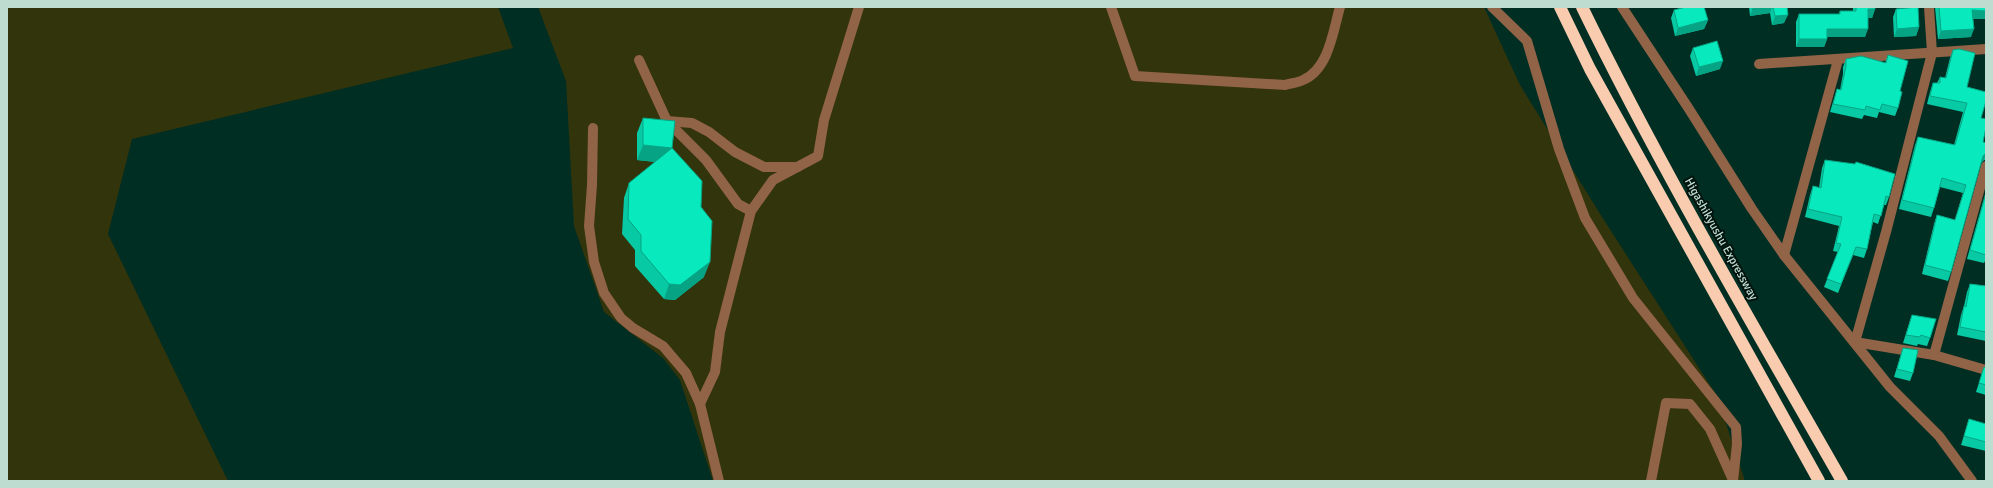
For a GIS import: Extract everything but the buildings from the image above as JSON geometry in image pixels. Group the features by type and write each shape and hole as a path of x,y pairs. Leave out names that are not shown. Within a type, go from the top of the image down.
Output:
{"highway":[{"path":"1560,7 1590,69 1820,481"},
{"name":"Higashikyushu Expressway","path":"1582,7 1607,58 1710,249 1842,481"}],"street":[{"path":"700,404 715,372 720,332 751,211 773,180 800,167 818,156 824,120 859,7"},
{"path":"1111,7 1134,76 1285,84 1303,80 1318,71 1324,60 1340,7"},
{"path":"1492,7 1527,41 1559,149 1585,218 1634,298 1736,427 1737,444 1733,480"},
{"path":"1622,7 1689,109 1752,210 1784,255 1890,387 1939,436 1972,481"},
{"path":"1855,342 1888,224 1932,53 1929,7"},
{"path":"1759,64 1838,60 1986,49"},
{"path":"639,60 667,121 706,160 738,204 751,211"},
{"path":"1784,255 1838,60"},
{"path":"667,121 692,124 709,132 735,152 764,167 800,167"},
{"path":"593,128 592,185 589,226 594,262 604,293 621,318 633,328 663,346 686,373 700,404 719,481"},
{"path":"1934,355 1986,166"},
{"path":"1855,342 1934,355 1986,370"},
{"path":"1651,481 1666,403 1690,404 1710,429 1733,480"}],"shaded area":[{"path":"7,7 498,7 513,48 132,139 108,234 228,481 7,481"},
{"path":"538,7 1484,7 1520,85 1602,217 1717,396 1745,481 713,481 680,380 663,358 604,312 574,226 566,81"}]}
